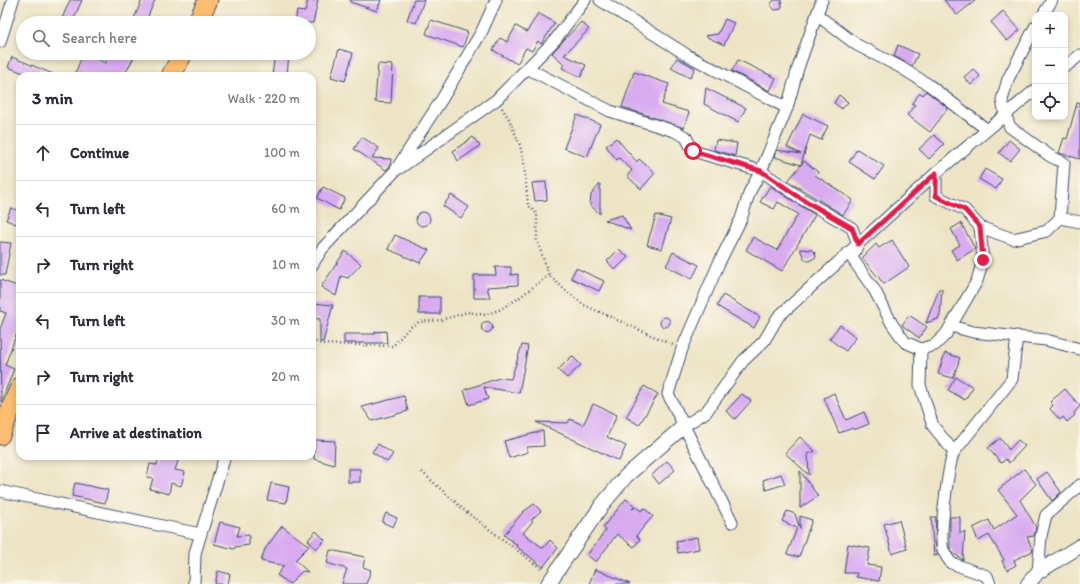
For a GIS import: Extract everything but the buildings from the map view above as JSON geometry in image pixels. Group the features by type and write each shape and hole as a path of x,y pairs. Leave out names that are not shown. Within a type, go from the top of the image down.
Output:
{"highway":[{"path":"200,16 208,0"},
{"path":"174,72 180,60"},
{"path":"0,435 16,397"}],"street":[{"path":"0,42 13,0"},
{"path":"316,259 322,249 395,171 442,99 482,31 496,0"},
{"path":"395,171 496,100 555,40 585,0"},
{"path":"600,0 688,55 787,108"},
{"path":"732,522 668,394 682,349 719,263 741,219 750,191 761,171 787,108 798,68 818,15 822,0"},
{"path":"1044,12 1052,0"},
{"path":"818,15 857,45 900,67 929,85 986,129"},
{"path":"936,173 936,196 965,210 980,227 1013,239 1047,231 1060,218 1064,163 1050,156 1010,128 1002,100 1008,79 1032,32"},
{"path":"1068,65 1080,55"},
{"path":"527,68 610,111 686,137 693,151 761,171 802,199 852,228 858,244 852,258 905,342 921,349 935,345 946,334 977,280 983,260 980,227"},
{"path":"550,580 602,505 626,476 684,426 706,412 743,361 764,341 778,317 936,173 986,129 1032,92"},
{"path":"1060,218 1080,222"},
{"path":"951,326 973,332 1046,340 1080,349"},
{"path":"990,584 987,576 951,563 943,549 945,497 951,459 954,452 1012,379 1017,336"},
{"path":"921,349 920,385 933,426 954,452"},
{"path":"194,584 195,552 224,460"},
{"path":"1038,572 1041,536 1046,515 1080,484"},
{"path":"0,491 200,534"},
{"path":"1028,584 1038,572 1080,546"}],"path":[{"path":"496,100 509,119 520,146 524,164 528,205 538,214 537,240 550,275 584,306 682,349"},
{"path":"316,342 321,344 393,346 409,328 419,322 441,320 468,312 485,315 499,310 516,300 550,275"},
{"path":"422,472 464,510 550,580"}],"route":[{"path":"693,151 761,171 802,199 852,228 858,244 936,173 936,196 965,210 980,227 983,260"}]}
